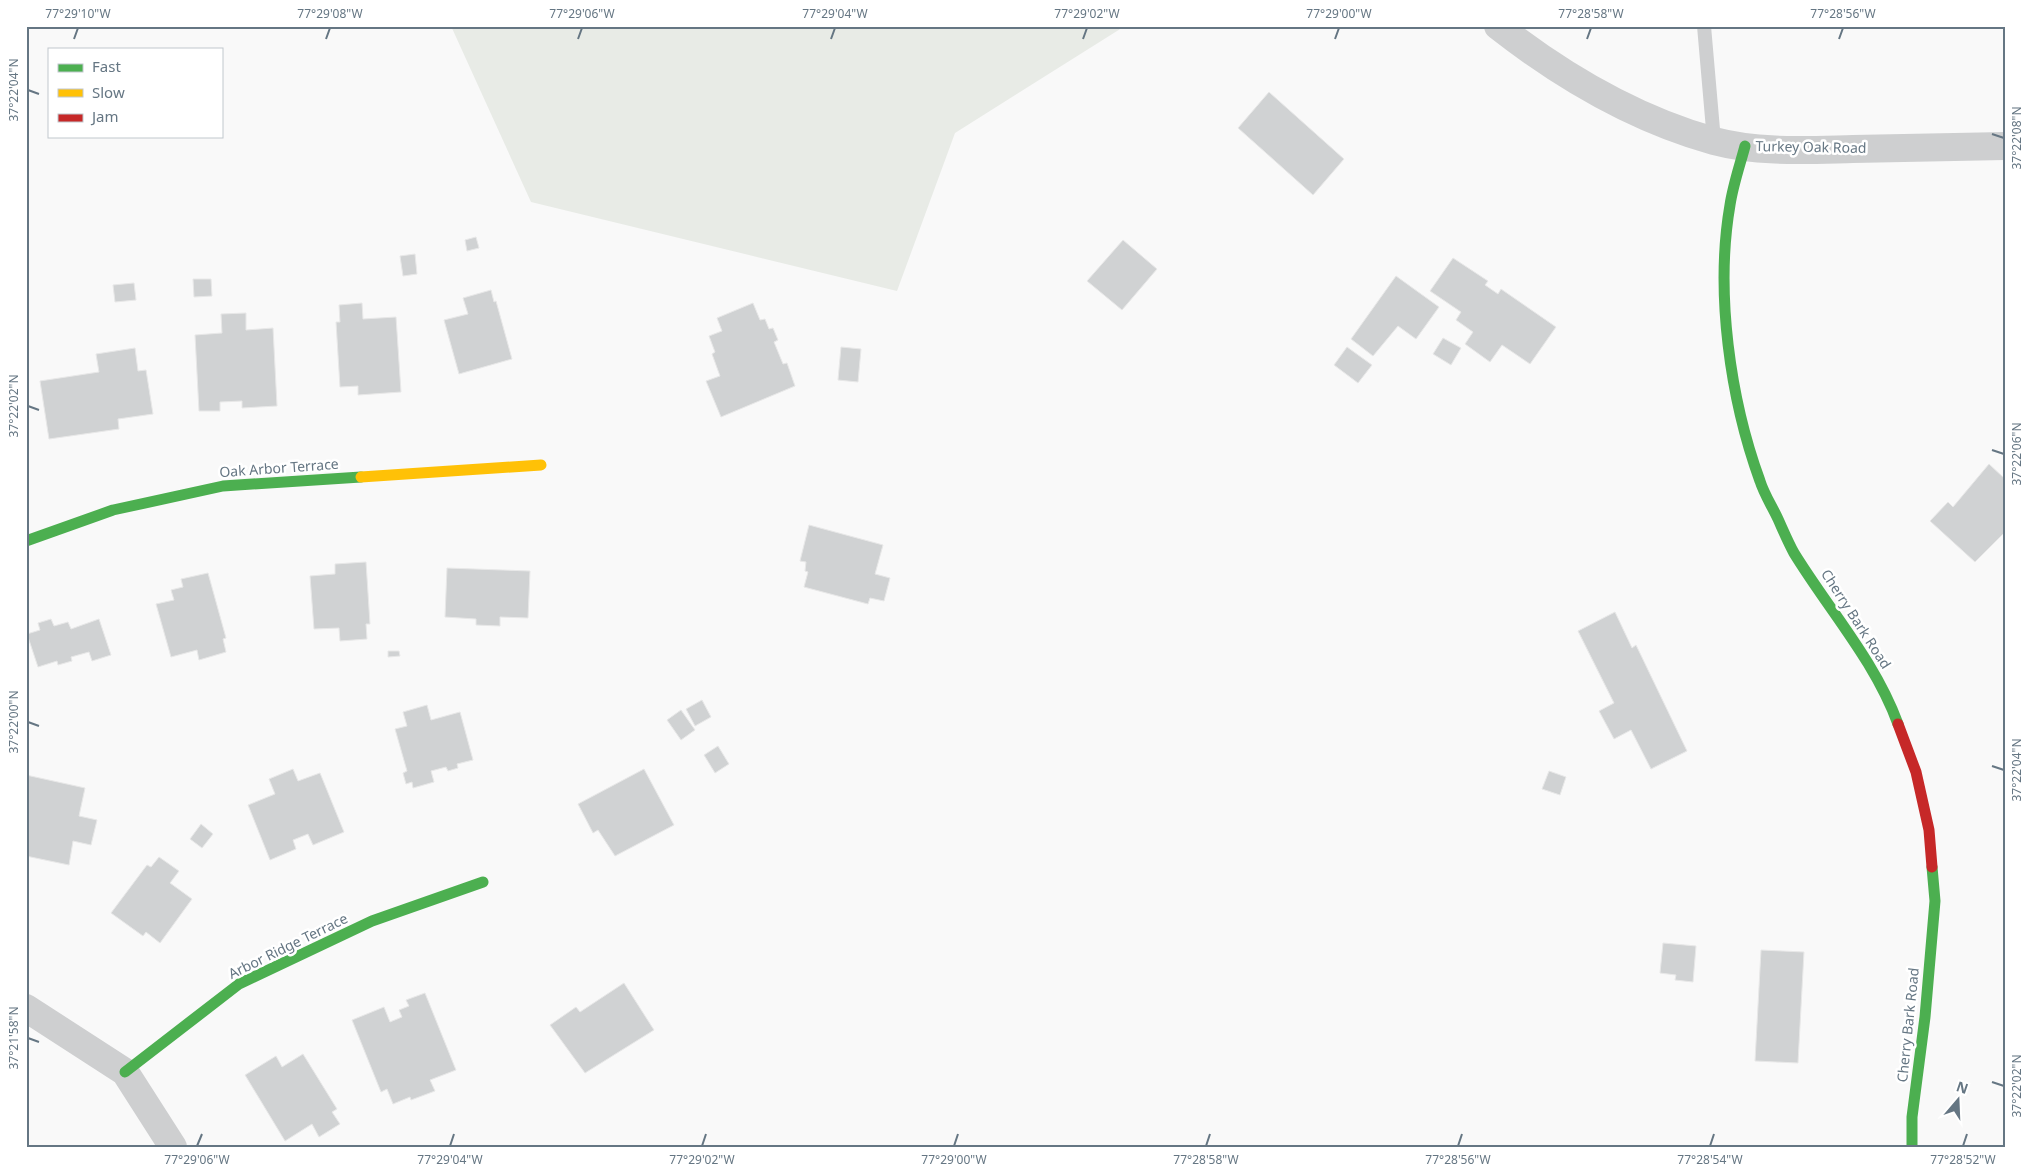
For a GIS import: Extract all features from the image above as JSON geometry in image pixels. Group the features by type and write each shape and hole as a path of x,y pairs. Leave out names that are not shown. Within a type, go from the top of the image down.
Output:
{"street":[{"name":"Turkey Oak Road","path":"1498,26 1531,52 1593,90 1655,120 1714,141 1745,146 1795,150 2005,146"},
{"name":"Cherry Bark Road","path":"1745,146 1730,205 1724,276 1726,336 1742,422 1760,482 1793,551 1827,604 1862,652 1891,705 1916,772 1929,830 1935,901 1925,1017 1912,1117 1912,1147"},
{"name":"Oak Arbor Terrace","path":"26,540 113,510 223,486 541,465"},
{"name":"Arbor Ridge Terrace","path":"125,1072 239,984 372,921 483,882"},
{"path":"26,1008 125,1072 173,1147"}],"lane":[{"path":"1704,26 1714,141"}],"shaded area":[{"path":"451,26 1125,26 955,133 897,291 531,202"}],"building":[{"path":"1269,92 1344,159 1313,195 1238,128"},
{"path":"476,237 479,248 467,251 465,240"},
{"path":"1123,240 1157,269 1122,310 1087,281"},
{"path":"415,254 417,274 403,276 400,256"},
{"path":"1453,258 1488,281 1485,285 1498,294 1501,289 1556,327 1530,364 1502,345 1490,362 1465,344 1473,332 1456,320 1461,312 1430,291"},
{"path":"1396,276 1439,307 1416,339 1398,326 1373,356 1351,339"},
{"path":"193,279 211,279 212,296 194,297"},
{"path":"134,283 136,300 115,302 113,285"},
{"path":"491,290 494,302 496,301 512,359 459,374 444,320 468,314 463,298"},
{"path":"362,303 363,319 396,317 401,392 358,395 358,386 340,387 336,322 340,322 339,305"},
{"path":"753,303 760,320 765,319 769,329 773,328 778,340 774,342 783,364 787,363 795,386 721,417 706,381 720,376 712,354 715,352 709,336 722,331 717,318"},
{"path":"246,313 246,330 273,328 277,406 242,408 242,401 220,402 220,411 199,411 195,335 222,333 221,314"},
{"path":"1443,338 1461,348 1451,365 1433,354"},
{"path":"841,347 861,349 858,382 838,380"},
{"path":"1347,347 1372,365 1358,383 1334,365"},
{"path":"135,348 138,371 146,370 153,414 118,419 119,429 49,439 40,381 99,372 96,354"},
{"path":"1989,464 2005,479 2005,532 1975,562 1930,521 1948,502 1953,507"},
{"path":"809,525 883,545 875,574 890,578 884,601 870,598 868,604 804,587 808,572 805,571 806,562 800,561"},
{"path":"366,562 370,624 366,624 367,639 340,641 339,628 314,629 310,576 335,574 335,564"},
{"path":"447,568 530,571 528,618 500,617 500,626 476,625 476,619 445,617"},
{"path":"208,573 226,638 223,639 226,652 199,660 197,650 171,657 156,604 174,600 171,590 183,587 181,579"},
{"path":"1615,612 1632,648 1636,645 1687,751 1651,769 1631,730 1614,739 1599,711 1614,703 1578,631"},
{"path":"51,619 54,626 68,622 71,629 99,619 111,655 92,661 89,652 71,657 72,661 58,665 57,661 38,667 27,634 40,630 38,623"},
{"path":"388,651 399,651 400,656 388,657"},
{"path":"702,700 711,717 695,726 686,709"},
{"path":"427,705 431,720 460,712 473,760 457,764 458,768 448,771 446,767 431,771 434,782 413,788 412,782 406,784 403,773 407,771 395,729 407,726 403,712"},
{"path":"681,710 695,730 681,740 667,720"},
{"path":"718,746 729,764 715,773 704,755"},
{"path":"293,769 298,781 320,773 344,832 313,845 308,834 293,840 296,849 270,860 248,805 275,794 269,779"},
{"path":"644,769 674,825 615,856 598,830 593,833 578,804"},
{"path":"1549,771 1566,777 1560,795 1542,789"},
{"path":"26,775 85,788 79,816 97,820 91,845 73,841 69,865 26,856"},
{"path":"201,824 213,834 202,848 190,839"},
{"path":"159,857 179,871 170,883 192,899 160,943 146,932 143,936 111,913 147,865 151,867"},
{"path":"1663,943 1696,946 1693,982 1675,980 1676,975 1660,973"},
{"path":"1761,950 1804,952 1798,1063 1755,1061"},
{"path":"624,983 654,1030 585,1073 550,1025 576,1007 580,1012"},
{"path":"425,993 456,1070 430,1080 435,1091 411,1100 410,1097 393,1104 387,1089 381,1092 352,1020 384,1007 390,1022 402,1017 399,1010 409,1006 406,1000"},
{"path":"303,1054 337,1109 332,1112 340,1124 319,1137 312,1124 285,1141 245,1075 276,1056 282,1067"}],"traffic: fast":[{"path":"1745,146 1730,205 1724,273 1725,309 1733,381 1749,449 1762,486 1792,549 1864,657 1877,679 1898,724"},
{"path":"26,541 113,510 223,486 361,477"},
{"path":"1912,1147 1912,1117 1925,1017 1935,901 1932,867"},
{"path":"125,1072 239,984 372,921 483,882"}],"traffic: slow":[{"path":"361,477 541,465"}],"traffic: jam":[{"path":"1898,724 1916,772 1929,830 1932,867"}]}
